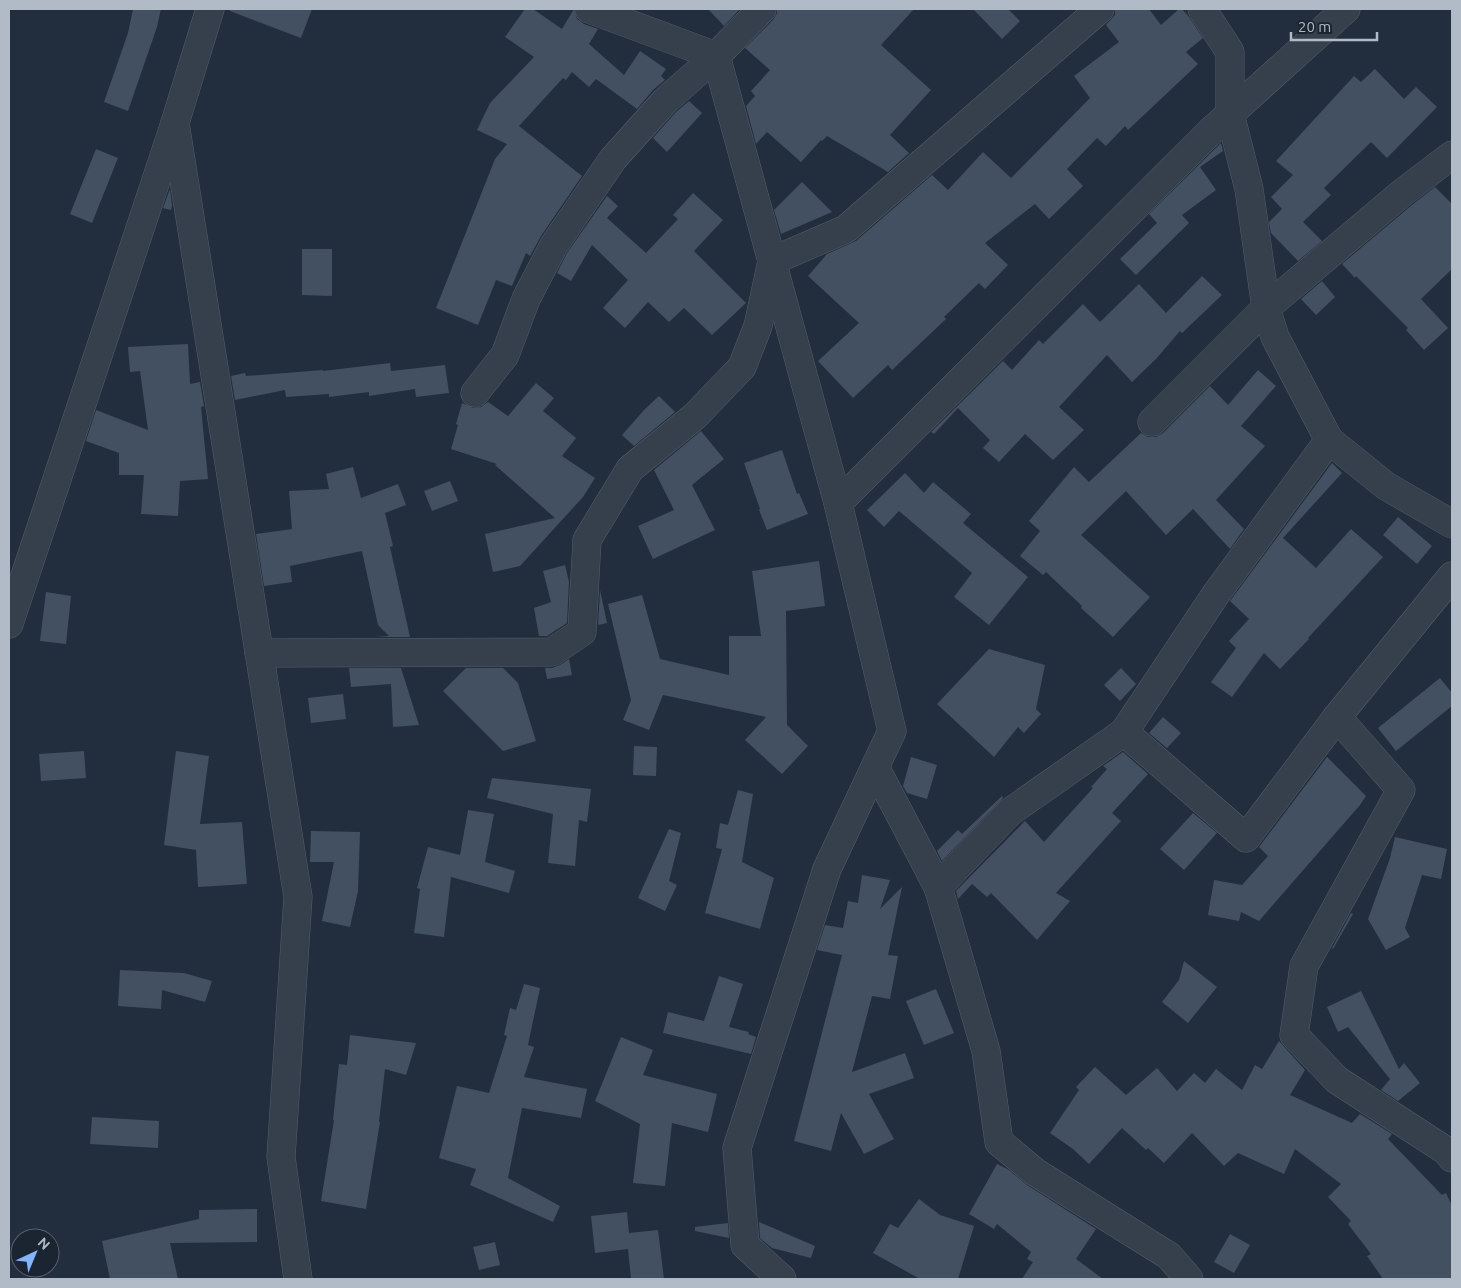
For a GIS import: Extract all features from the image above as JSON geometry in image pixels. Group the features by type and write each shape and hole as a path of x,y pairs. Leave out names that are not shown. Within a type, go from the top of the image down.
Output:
{"street":[{"path":"9,624 175,123 210,9"},
{"path":"589,9 716,56"},
{"path":"475,393 505,355 526,299 554,245 613,159 665,101 716,56 762,9"},
{"path":"772,261 846,229 1100,9"},
{"path":"1202,9 1230,52 1230,114 1250,189 1266,308 1275,337 1329,440 1386,486 1452,524"},
{"path":"838,503 1230,114 1346,9"},
{"path":"716,56 838,503 892,731 827,869 737,1148 745,1245 782,1279"},
{"path":"175,123 298,897 281,1157 298,1279"},
{"path":"1152,422 1266,308 1402,194 1452,155"},
{"path":"260,653 552,652 582,632 587,540 630,469 695,416 742,367 758,326 772,261"},
{"path":"938,887 1010,812 1124,732 1216,594 1329,440"},
{"path":"1124,732 1246,838 1337,717 1452,576"},
{"path":"1337,717 1401,790 1304,966 1294,1035 1337,1080 1445,1150 1452,1158"},
{"path":"875,767 938,887 986,1051 999,1142 1035,1172 1169,1256 1189,1279"}],"building":[{"path":"133,9 161,9 157,27 128,111 104,102 128,33"},
{"path":"230,9 312,9 301,38 230,11"},
{"path":"525,9 533,9 562,29 574,9 577,19 584,24 598,29 589,44 624,75 640,51 666,69 661,76 665,80 653,90 637,109 596,79 589,87 572,72 566,80 563,78 519,126 582,176 541,236 530,256 526,253 512,286 496,280 478,325 436,308 495,159 507,144 477,130 490,103 534,57 505,37"},
{"path":"708,9 740,9 724,26"},
{"path":"777,9 914,9 881,45 931,90 890,135 909,153 888,172 827,136 801,162 767,132 756,144 746,106 755,96 751,91 770,70 745,48 773,20"},
{"path":"973,9 1008,9 1020,21 1002,39"},
{"path":"1115,9 1149,9 1161,25 1179,9 1182,9 1203,38 1186,52 1198,64 1128,130 1125,126 1106,146 1097,138 1067,169 1083,186 1049,219 1035,204 985,243 1008,265 985,289 979,283 944,317 946,319 892,370 888,365 853,398 818,361 859,323 808,276 827,254 856,241 932,175 948,190 983,152 1011,178 1090,98 1074,76 1119,42 1106,25 1115,15"},
{"path":"1375,69 1404,99 1416,87 1437,107 1387,158 1371,142 1324,188 1331,195 1303,222 1322,241 1298,261 1271,233 1269,222 1282,209 1271,197 1293,175 1276,161 1354,76 1361,82"},
{"path":"689,101 702,113 667,152 653,138 676,112"},
{"path":"1221,143 1223,151 1200,167 1216,190 1182,215 1189,223 1136,275 1120,259 1157,223 1149,214"},
{"path":"96,149 118,158 92,223 70,214"},
{"path":"802,182 832,212 781,234 774,210"},
{"path":"1435,187 1452,204 1452,269 1421,299 1448,328 1424,350 1406,330 1408,328 1342,264"},
{"path":"170,189 172,206 171,210 163,208"},
{"path":"693,193 723,220 694,251 746,303 712,335 684,308 669,322 648,302 625,328 603,308 628,280 592,245 571,281 557,273 567,253 607,196 618,206 607,218 646,253 678,219 673,215"},
{"path":"302,249 332,249 332,296 302,295"},
{"path":"1202,276 1222,295 1182,333 1180,331 1156,359 1132,382 1107,355 1059,407 1084,430 1053,460 1025,434 999,462 983,448 990,440 958,408 934,434 931,432 1003,361 1012,370 1039,340 1043,344 1083,304 1100,322 1139,284 1166,313"},
{"path":"1322,281 1335,297 1316,315 1301,299"},
{"path":"188,344 190,384 200,382 204,406 201,407 208,479 180,481 178,516 141,514 144,475 119,475 119,453 86,441 96,410 148,430 140,371 130,372 128,347"},
{"path":"390,363 391,371 445,365 449,393 416,397 415,389 369,396 369,392 329,397 329,394 286,397 285,390 235,400 231,376 245,373 246,376 323,371"},
{"path":"1258,370 1276,386 1241,426 1265,446 1216,500 1244,529 1230,549 1193,509 1166,535 1126,491 1081,535 1150,597 1113,637 1046,572 1043,575 1020,556 1040,531 1029,521 1074,467 1089,482 1141,433 1148,437 1156,437 1163,433 1210,386 1228,405"},
{"path":"536,383 554,398 543,411 576,438 562,456 595,478 583,497 520,566 493,572 485,534 555,518 495,465 497,464 451,449 458,425 456,424 462,403 473,408 481,407 488,402 508,416"},
{"path":"659,396 675,412 634,446 622,435"},
{"path":"701,431 724,459 692,485 715,530 653,559 638,526 674,510 654,470"},
{"path":"782,450 797,494 799,493 808,514 767,530 744,463"},
{"path":"1332,463 1342,473 1283,538 1316,568 1351,529 1383,557 1280,669 1264,653 1232,697 1211,682 1236,648 1229,641 1249,619 1230,601"},
{"path":"353,467 361,498 398,484 406,505 385,513 393,546 390,547 410,637 375,637 389,636 378,625 362,551 290,566 292,582 264,586 256,534 292,529 289,491 329,489 326,474"},
{"path":"905,473 924,493 933,482 971,514 963,523 1028,577 989,625 954,597 972,573 899,511 884,527 867,510"},
{"path":"450,481 458,501 432,511 424,491"},
{"path":"1398,517 1432,546 1417,564 1383,535"},
{"path":"819,561 825,606 786,611 787,725 808,746 782,774 745,740 766,717 663,695 649,730 623,720 631,700 608,604 642,595 660,659 729,675 729,636 761,636 752,571"},
{"path":"565,565 569,582 567,623 547,636 539,636 534,608 551,602 543,571"},
{"path":"600,590 607,623 598,625"},
{"path":"46,592 71,596 66,644 40,641"},
{"path":"989,649 1045,665 1036,709 1041,714 1024,733 1018,727 994,757 937,704"},
{"path":"569,659 572,675 547,679 545,668 560,665"},
{"path":"349,668 401,668 419,725 393,727 391,684 351,687"},
{"path":"466,668 503,668 518,683 536,741 503,751 443,691"},
{"path":"1121,668 1136,684 1120,701 1104,685"},
{"path":"1440,678 1452,693 1452,706 1396,751 1378,728"},
{"path":"343,694 346,719 311,723 308,698"},
{"path":"1163,717 1181,733 1167,748 1149,733"},
{"path":"634,746 657,747 656,776 633,775"},
{"path":"84,751 86,778 41,781 39,754"},
{"path":"176,751 209,756 200,824 242,822 247,884 198,887 196,850 164,845"},
{"path":"1123,752 1148,774 1112,813 1121,821 1056,893 1070,901 1037,940 991,893 987,897 972,884 958,899 956,891 1025,821 1044,842 1093,788 1091,787 1107,769 1103,766"},
{"path":"911,757 937,765 927,799 907,793 903,786"},
{"path":"1327,757 1366,796 1360,805 1259,921 1241,912 1239,921 1208,915 1214,880 1242,885 1268,856 1259,847"},
{"path":"492,778 591,789 587,822 579,820 575,866 548,863 553,814 487,798"},
{"path":"738,790 753,794 742,862 774,878 760,929 705,913 722,849 716,848 720,823 728,825"},
{"path":"1002,796 1003,798 942,861 937,851 958,830 962,834"},
{"path":"468,810 494,814 485,862 515,871 509,893 451,877 444,937 414,933 420,889 417,888 428,847 460,855"},
{"path":"1193,813 1217,833 1184,870 1160,849"},
{"path":"669,829 681,833 669,881 677,885 665,911 638,898"},
{"path":"311,831 360,832 358,891 350,927 322,921 334,862 310,862"},
{"path":"1395,837 1447,849 1441,879 1422,875 1405,928 1410,937 1386,950 1368,919 1390,858"},
{"path":"862,875 890,880 880,909 902,887 888,955 898,956 890,999 872,996 852,1072 905,1053 914,1078 869,1094 894,1139 864,1154 841,1113 831,1151 794,1141 842,955 817,950 825,925 843,928 848,901 858,903"},
{"path":"1351,913 1353,914 1333,949 1332,948"},
{"path":"1184,961 1217,987 1188,1023 1162,1002 1179,980"},
{"path":"120,970 184,973 212,981 205,1002 162,990 161,1009 118,1006"},
{"path":"719,976 743,984 729,1027 749,1032 748,1034 756,1037 751,1054 663,1033 668,1012 704,1021"},
{"path":"524,984 540,988 528,1045 534,1047 524,1077 587,1089 581,1118 522,1108 508,1178 560,1206 553,1222 470,1185 476,1169 439,1158 457,1086 489,1093 507,1036 504,1035 510,1008 516,1010"},
{"path":"936,989 954,1033 924,1045 906,1001"},
{"path":"1361,991 1399,1069 1404,1063 1420,1083 1398,1101 1381,1090 1390,1079 1348,1027 1338,1032 1327,1007"},
{"path":"350,1035 416,1043 406,1075 385,1069 380,1122 366,1209 321,1201 334,1120 339,1064 347,1065"},
{"path":"621,1037 653,1050 643,1075 717,1094 708,1132 672,1123 665,1186 633,1183 640,1124 595,1101"},
{"path":"1279,1041 1305,1070 1290,1095 1352,1123 1360,1114 1392,1134 1388,1139 1442,1195 1446,1193 1452,1206 1452,1279 1383,1279 1367,1256 1371,1254 1348,1224 1351,1221 1328,1197 1341,1184 1295,1149 1284,1174 1238,1153 1224,1166 1192,1133 1164,1163 1148,1148 1146,1150 1122,1128 1089,1164 1073,1149 1050,1133 1079,1090 1076,1087 1095,1067 1126,1095 1157,1068 1177,1091 1194,1073 1205,1083 1216,1069 1242,1090 1255,1065 1262,1069"},
{"path":"92,1117 159,1121 158,1148 90,1144"},
{"path":"997,1164 1009,1170 1027,1185 1096,1229 1076,1259 1103,1279 1022,1279 1033,1262 1027,1259 1031,1252 997,1224 994,1229 969,1214"},
{"path":"919,1199 940,1215 974,1226 958,1279 920,1279 873,1253 890,1224 898,1228"},
{"path":"257,1209 257,1242 170,1243 178,1279 110,1279 102,1241 199,1219 199,1210"},
{"path":"627,1212 629,1233 658,1230 664,1279 631,1279 628,1249 595,1253 591,1216"},
{"path":"759,1222 815,1246 811,1258 772,1248 760,1238"},
{"path":"728,1223 729,1238 695,1231 695,1227"},
{"path":"1230,1234 1250,1245 1234,1273 1214,1262"},
{"path":"495,1242 500,1265 479,1270 473,1247"}]}
